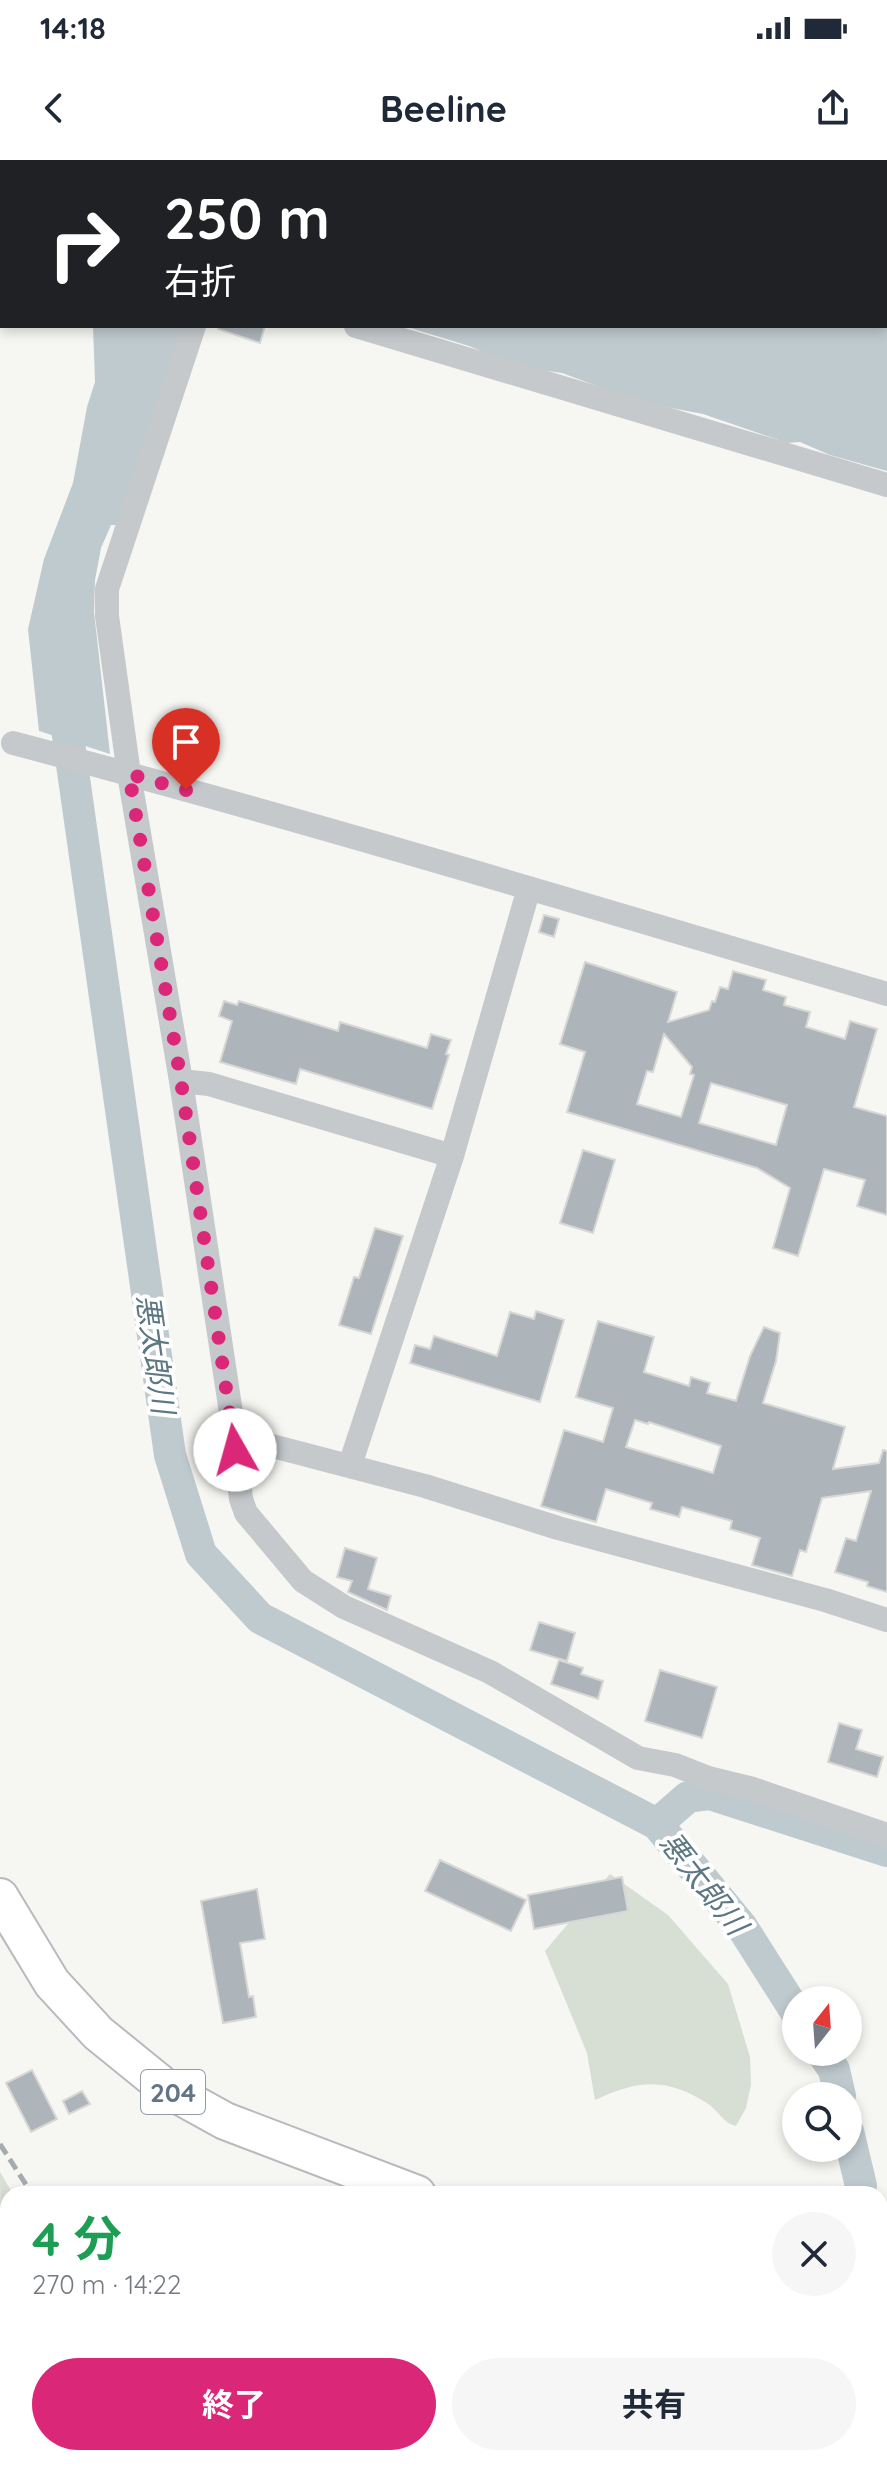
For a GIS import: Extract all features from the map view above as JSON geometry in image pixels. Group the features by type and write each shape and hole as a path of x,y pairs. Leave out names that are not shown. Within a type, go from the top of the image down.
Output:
{"highway":[{"name":"204","path":"0,1897 52,1983 98,2033 167,2089 225,2121 396,2186"}],"street":[{"path":"193,328 107,589 107,616 129,774 181,1081 233,1426 241,1499 246,1513 303,1581 344,1607 490,1672 638,1758 675,1765 708,1778 753,1789 887,1835"},
{"path":"363,328 887,485"},
{"path":"13,743 529,888 887,994"},
{"path":"350,1465 452,1156 529,888"},
{"path":"181,1081 209,1084 452,1156"},
{"path":"233,1426 257,1442 425,1486 558,1528 825,1600 887,1620"}],"shaded area":[{"path":"93,328 186,328 119,525 111,525 101,548 95,580 94,612 110,754 39,731 28,629 44,559 73,483 87,407 95,382"},
{"path":"410,328 887,328 887,471 830,455 800,442 787,443 703,414 640,402 562,373 519,367 469,346"},
{"path":"610,1874 668,1915 728,1984 750,2057 751,2085 746,2108 736,2126 707,2103 664,2085 638,2085 595,2100 587,2053 545,1951"},
{"path":"0,2172 8,2186 0,2186"}],"building":[{"path":"218,328 264,328 260,343"},
{"path":"165,730 186,736 180,753 159,747"},
{"path":"544,915 559,919 554,937 539,932"},
{"path":"585,962 677,992 668,1022 709,1010 720,987 728,989 733,971 766,980 763,990 786,997 784,1005 810,1012 806,1027 845,1039 850,1021 877,1029 854,1107 887,1116 887,1215 857,1206 865,1180 824,1169 798,1256 773,1248 790,1188 757,1168 567,1112 585,1052 560,1044","holes":["664,1034 692,1067 690,1074 694,1075 681,1117 637,1104 647,1071 653,1072","711,1083 787,1105 776,1145 699,1123"]},
{"path":"224,1001 237,1005 239,1001 338,1031 340,1022 427,1048 431,1034 451,1040 432,1109 300,1069 296,1084 220,1062 232,1021 219,1016"},
{"path":"583,1150 615,1160 593,1233 560,1223"},
{"path":"375,1228 403,1236 371,1334 339,1325 354,1277 359,1278"},
{"path":"536,1311 564,1320 540,1402 410,1363 415,1345 430,1349 434,1336 497,1356 510,1312 534,1319"},
{"path":"598,1321 654,1337 644,1372 689,1386 691,1377 710,1383 707,1393 736,1401 750,1356 764,1327 780,1333 776,1361 763,1403 845,1427 833,1469 879,1463 883,1450 887,1451 887,1592 867,1586 868,1582 835,1572 846,1538 856,1541 871,1491 822,1498 806,1552 800,1550 792,1576 752,1565 760,1538 730,1529 732,1521 682,1507 679,1517 650,1509 652,1503 606,1489 596,1522 541,1506 564,1430 603,1442 613,1408 576,1397","holes":["635,1420 721,1446 713,1473 626,1447"]},
{"path":"345,1548 377,1558 368,1589 391,1596 387,1610 348,1592 352,1581 337,1577"},
{"path":"539,1622 575,1633 567,1661 530,1650"},
{"path":"559,1660 583,1668 581,1674 603,1681 598,1699 551,1684"},
{"path":"660,1670 717,1687 702,1738 645,1721"},
{"path":"839,1723 862,1730 856,1749 883,1757 877,1777 828,1762"},
{"path":"440,1860 526,1900 511,1931 425,1891"},
{"path":"622,1877 628,1911 534,1929 528,1895"},
{"path":"257,1889 265,1939 240,1943 249,1997 253,1996 256,2017 223,2023 201,1901"},
{"path":"32,2070 57,2119 31,2132 6,2083"},
{"path":"82,2091 90,2104 69,2114 63,2101"}],"waterway":[{"name":"悪太郎川","path":"66,722 170,1455 201,1554 260,1618 657,1824 742,1927 782,1990"},
{"path":"657,1824 688,1797 710,1794 887,1851"},
{"name":"悪太郎川","path":"831,2066 837,2082"},
{"name":"悪太郎川","path":"855,2162 861,2186"}],"railway":[{"path":"0,2144 27,2186"}],"route":[{"path":"186,790 129,774 181,1081 235,1450"}]}
